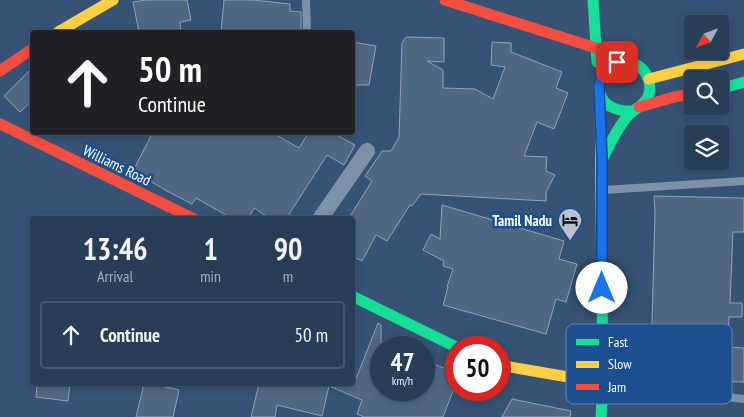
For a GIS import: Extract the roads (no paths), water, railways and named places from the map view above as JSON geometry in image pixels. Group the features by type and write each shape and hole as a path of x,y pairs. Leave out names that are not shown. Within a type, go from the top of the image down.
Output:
{"street":[{"path":"61,30 113,0"},
{"path":"445,0 596,48 617,62"},
{"path":"594,0 600,90 604,101 609,107 624,112 684,95"},
{"path":"0,70 30,50"},
{"path":"649,79 744,54"},
{"path":"602,161 614,134 648,95 649,79 640,66 625,61 617,62 604,71 600,78 603,324"},
{"path":"729,86 744,82"},
{"name":"Williams Road","path":"0,124 188,216"},
{"path":"322,216 367,151"},
{"path":"355,297 445,342"},
{"path":"510,367 566,377"},
{"path":"601,417 602,404"}],"lane":[{"path":"306,0 307,30"},
{"path":"602,190 744,181"}],"place":[{"name":"Tamil Nadu","path":"570,241"}]}
